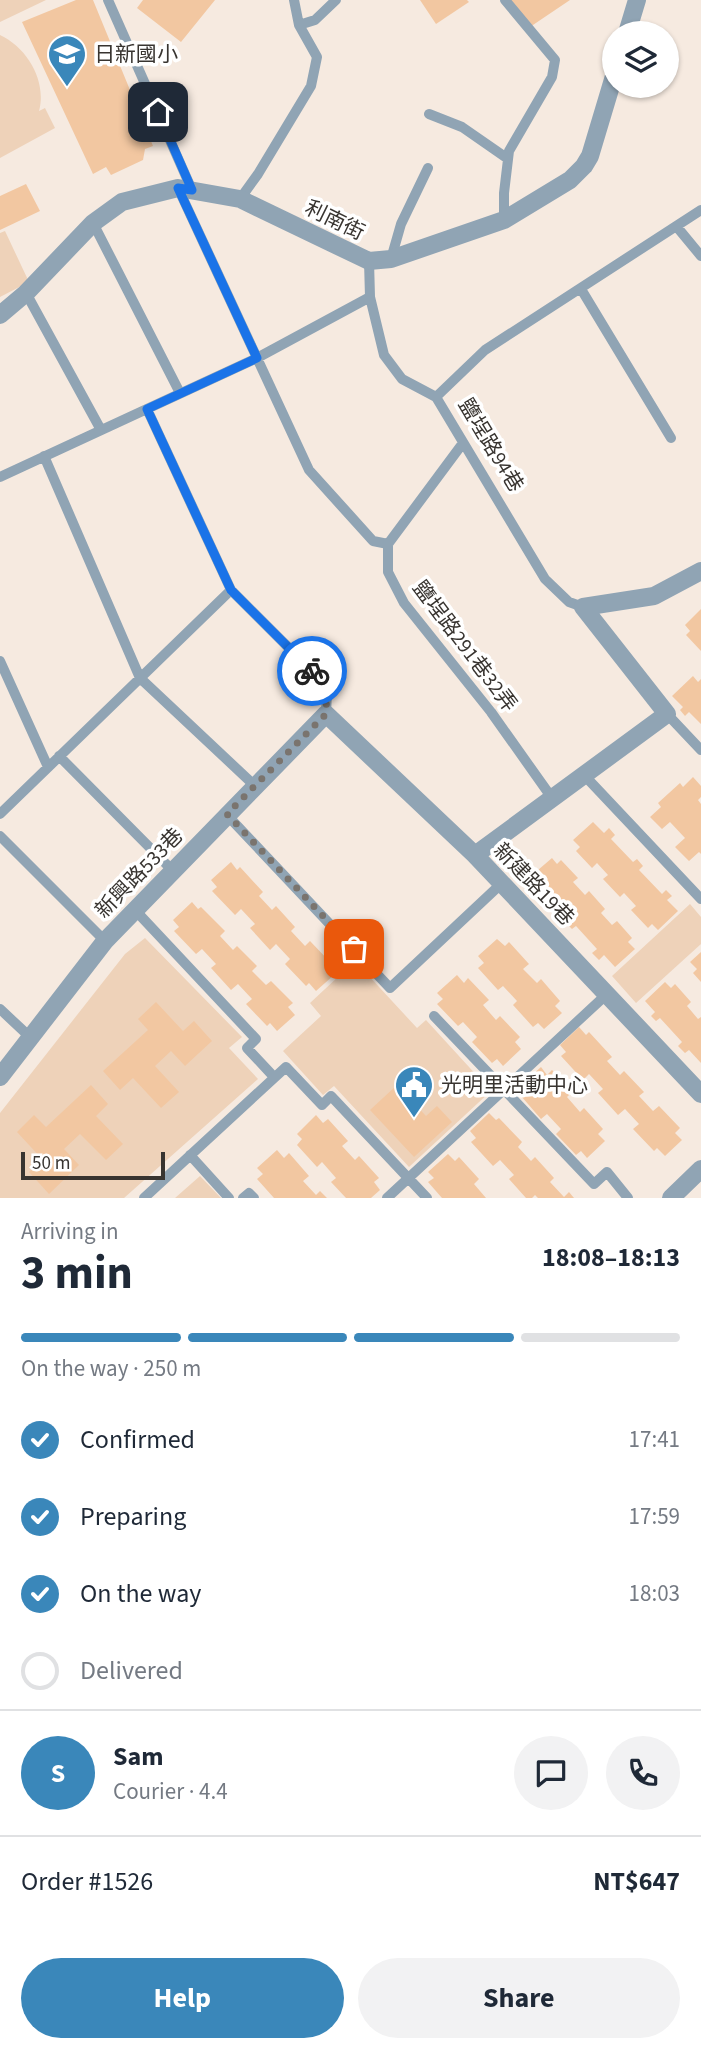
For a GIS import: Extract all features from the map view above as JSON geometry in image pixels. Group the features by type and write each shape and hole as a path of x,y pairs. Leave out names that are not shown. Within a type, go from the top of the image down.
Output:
{"street":[{"path":"631,21 637,0"},
{"name":"利南街","path":"0,315 26,293 93,222 121,202 185,189 240,199 369,261 390,259 504,220 570,180 584,166 590,156 607,98"},
{"path":"583,607 654,596 701,571"},
{"name":"鹽埕路94巷","path":"583,607 667,714"},
{"name":"新興路533巷","path":"0,1077 106,941 254,785 326,714"},
{"name":"新建路19巷","path":"326,714 475,855 701,1094"},
{"path":"475,855 667,714"},
{"path":"671,1198 701,1169"}],"lane":[{"path":"108,0 257,358 309,470 373,541 388,544 463,443"},
{"path":"240,199 311,86 317,57 299,25 294,0"},
{"path":"299,25 315,20 337,0"},
{"path":"504,220 509,151 552,77 555,60 505,0"},
{"path":"429,114 462,127 508,159"},
{"path":"390,259 401,224 428,169"},
{"path":"436,397 485,350 701,210"},
{"path":"93,222 180,393"},
{"path":"677,227 701,256"},
{"name":"鹽埕路94巷","path":"369,261 370,297 384,355 402,379 436,397 545,579 569,602 583,607"},
{"path":"581,289 671,438"},
{"path":"26,293 101,430"},
{"path":"0,477 257,358 370,297"},
{"path":"147,409 231,590 323,682 327,692 326,714"},
{"path":"44,456 141,678 254,785"},
{"name":"鹽埕路291巷32弄","path":"388,544 388,572 404,603 491,712 552,798"},
{"path":"0,814 231,590"},
{"path":"0,661 48,768"},
{"path":"667,714 701,750"},
{"path":"59,756 173,871"},
{"path":"584,775 701,899"},
{"path":"227,814 390,988 502,883"},
{"path":"0,836 106,941"},
{"path":"135,910 256,1039 247,1048 274,1077"},
{"path":"387,1198 607,994"},
{"path":"0,1009 31,1038"},
{"path":"434,1016 594,1184 607,1172 628,1198"},
{"path":"144,1198 286,1067 322,1105 331,1096 427,1198"},
{"path":"190,1155 229,1198"},
{"path":"243,1198 249,1193 254,1198"}],"shaded area":[{"path":"0,0 46,0 0,22"},
{"path":"0,35 19,48 33,67 40,89 39,111 45,108 55,128 0,158"},
{"path":"5,231 29,282 0,297 0,233"},
{"path":"690,904 701,917 701,944 636,1003 612,976"},
{"path":"145,938 242,1037 229,1048 258,1079 124,1198 0,1198 0,1113 125,954"},
{"path":"355,961 417,1028 426,1020 491,1091 409,1167 334,1086 323,1095 283,1051 321,1016 310,1003"},
{"path":"200,1176 221,1198 175,1198"}],"building":[{"path":"76,0 93,0 153,146 145,149 143,160 111,175 106,167 93,174 22,22"},
{"path":"143,0 215,0 181,42 137,8"},
{"path":"420,0 467,0 469,2 436,24"},
{"path":"507,0 570,0 527,29"},
{"path":"26,184 40,211 0,230 0,196"},
{"path":"701,609 701,651 686,635 690,631 685,625"},
{"path":"693,676 698,682 701,679 701,724 689,712 685,716 680,710 683,707 672,696"},
{"path":"693,777 701,786 701,797 698,800 701,804 701,854 699,852 689,861 675,847 685,838 670,822 662,829 650,817 661,807 658,803 680,783 683,787"},
{"path":"593,822 604,833 609,828 615,835 611,839 633,862 637,859 643,866 639,870 662,894 666,890 672,896 667,900 678,911 658,930 652,924 648,928 631,910 636,906 624,893 620,897 603,879 608,875 597,863 592,868 576,851 580,847 573,840"},
{"path":"552,858 557,864 561,860 578,878 573,882 585,895 589,891 605,909 601,913 612,925 617,921 632,938 628,942 635,949 615,967 604,955 599,960 592,953 597,949 576,926 572,929 565,922 569,918 547,894 542,897 537,891 541,888 531,876"},
{"path":"231,862 237,870 240,867 263,892 259,896 272,910 276,906 295,927 291,931 305,946 310,941 331,963 327,968 334,975 316,991 309,983 306,986 285,964 290,959 276,944 270,950 250,928 255,924 241,909 235,915 212,891 217,887 211,880"},
{"path":"192,902 198,909 201,907 225,931 220,936 233,950 237,946 257,966 252,971 266,985 271,981 293,1003 288,1007 295,1015 277,1031 270,1023 267,1026 246,1004 252,999 238,984 231,990 211,968 216,964 202,949 196,954 174,931 179,927 173,920"},
{"path":"497,939 505,946 509,942 529,964 523,969 537,983 541,979 560,1001 555,1006 562,1013 544,1029 538,1023 533,1027 513,1005 517,1001 503,986 498,990 478,968 484,963 478,956"},
{"path":"701,952 701,982 693,973 697,969 690,962"},
{"path":"457,975 464,983 468,978 489,1000 483,1005 496,1020 500,1016 520,1037 515,1042 521,1049 503,1066 497,1059 492,1063 472,1042 477,1037 463,1022 458,1026 437,1004 443,999 437,993"},
{"path":"665,982 671,988 675,984 691,1002 687,1006 698,1019 701,1017 701,1063 689,1050 685,1053 678,1046 682,1042 660,1018 656,1021 651,1016 655,1012 645,1001"},
{"path":"156,1002 183,1031 194,1021 212,1041 185,1066 171,1051 155,1066 179,1092 161,1108 133,1078 120,1090 103,1071 148,1030 138,1019"},
{"path":"579,1027 586,1035 589,1032 612,1057 607,1061 620,1075 624,1071 644,1092 639,1096 653,1111 659,1106 680,1128 675,1133 682,1140 665,1156 657,1148 654,1151 633,1129 639,1124 625,1109 618,1115 598,1093 603,1089 589,1074 583,1080 561,1056 566,1052 560,1045"},
{"path":"541,1067 547,1075 552,1070 572,1092 567,1097 580,1112 584,1108 603,1129 598,1134 605,1141 587,1158 581,1151 576,1155 556,1134 561,1129 547,1114 541,1119 521,1096 527,1091 521,1085"},
{"path":"91,1085 108,1104 96,1116 123,1144 106,1160 80,1134 64,1149 79,1165 49,1194 29,1172 42,1159 17,1132 34,1115 46,1127"},
{"name":"光明里活動中心","path":"397,1085 426,1116 437,1106 452,1122 414,1157 370,1110"},
{"path":"489,1113 496,1120 499,1118 522,1142 518,1147 531,1161 535,1157 554,1178 550,1182 564,1197 569,1192 574,1198 538,1198 535,1195 526,1198 509,1179 514,1175 500,1160 493,1166 471,1142 476,1138 470,1131"},
{"path":"316,1115 323,1123 328,1119 348,1141 342,1146 355,1160 359,1156 379,1178 374,1182 380,1190 371,1198 346,1198 331,1182 336,1178 322,1162 317,1167 297,1145 302,1139 297,1134"},
{"path":"277,1150 284,1158 289,1153 309,1176 303,1181 316,1195 320,1191 327,1198 274,1198 257,1179 263,1174 257,1168"},
{"path":"448,1154 455,1161 459,1157 479,1179 474,1184 486,1198 442,1198 428,1182 434,1178 428,1172"}],"way so far":[{"path":"312,671 323,682 327,692 326,714 227,814 354,949"}],"place":[{"name":"日新國小","path":"67,88"},
{"name":"光明里活動中心","path":"414,1119"}],"route":[{"path":"158,112 192,190 178,188 257,358 147,409 231,590 312,671"}]}
